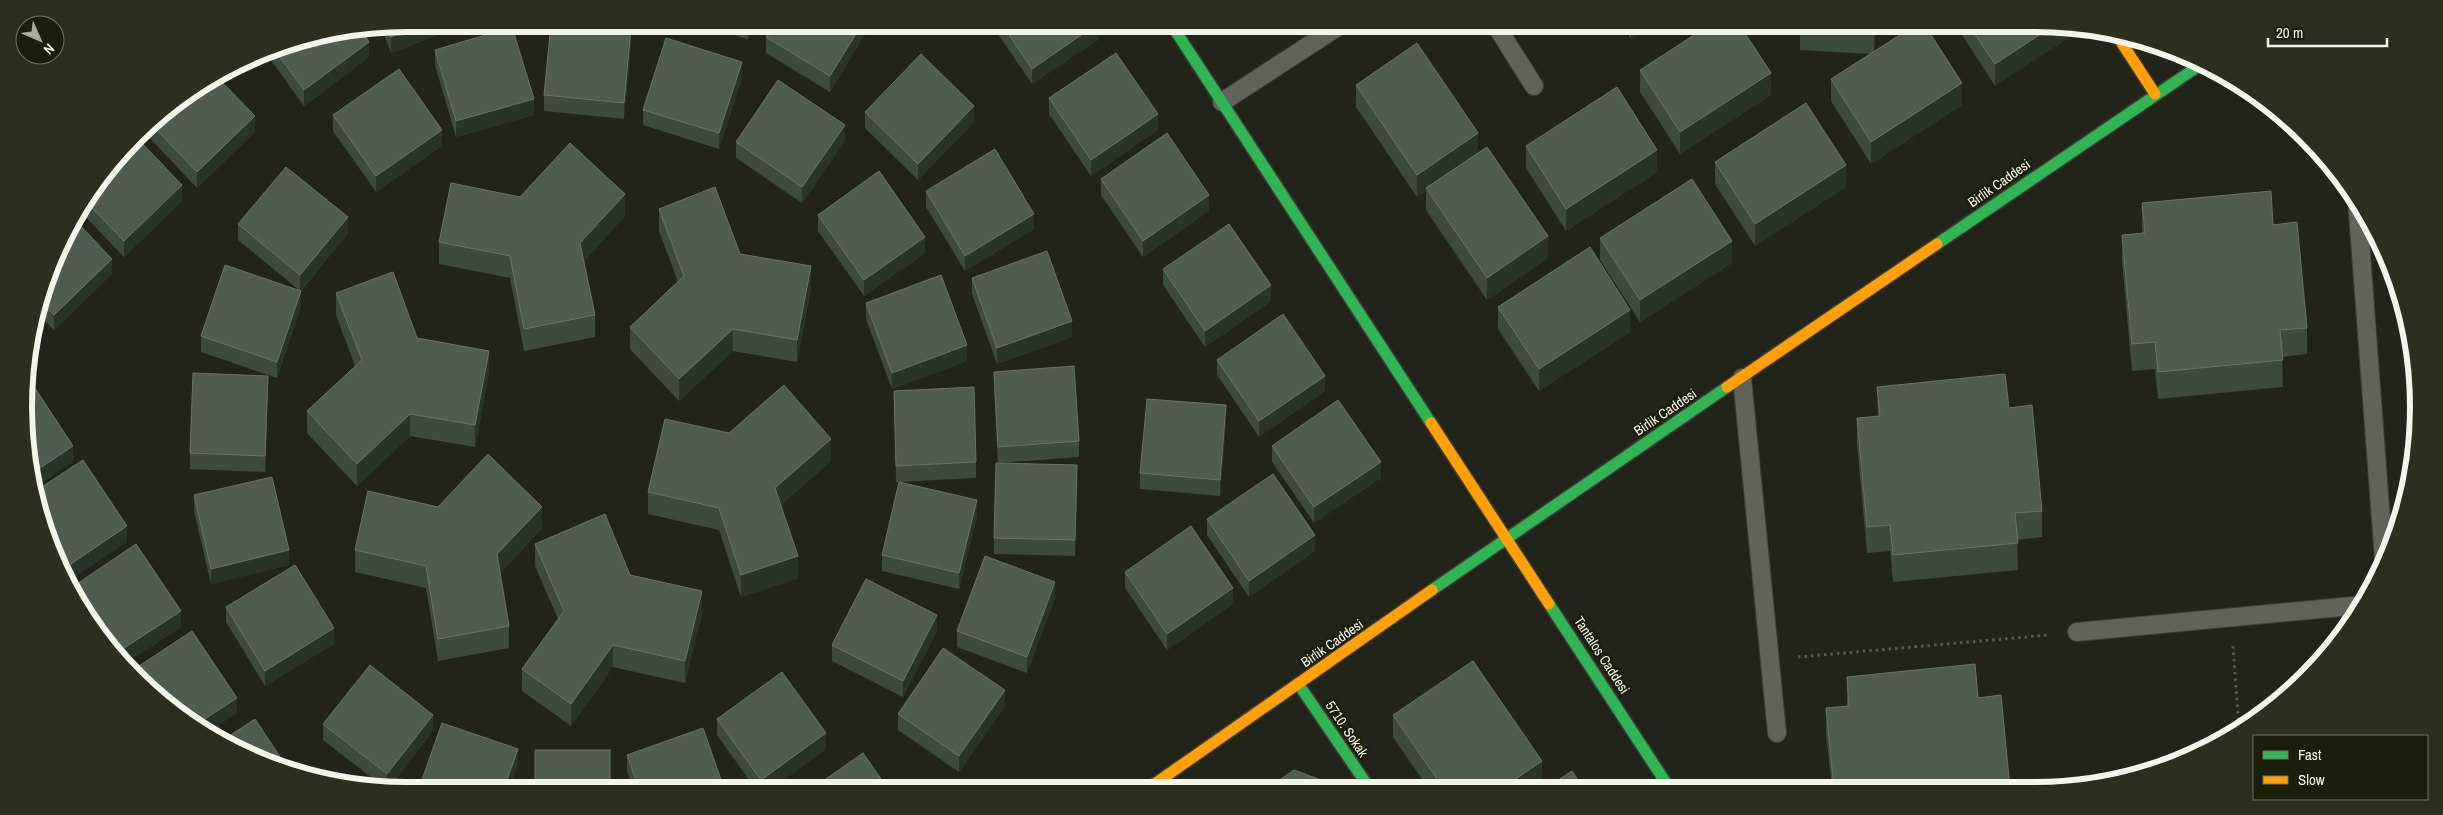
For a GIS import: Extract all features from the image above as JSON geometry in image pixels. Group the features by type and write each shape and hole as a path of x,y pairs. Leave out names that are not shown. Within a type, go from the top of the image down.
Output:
{"street":[{"name":"Tantalos Caddesi","path":"1176,32 1508,537 1666,782"},
{"path":"2122,43 2155,94"},
{"name":"Birlik Caddesi","path":"1158,782 1299,685 1508,537 2194,68"},
{"name":"5710. Sokak","path":"1299,685 1365,782"}],"lane":[{"path":"1222,102 1330,32"},
{"path":"1500,32 1534,86"},
{"path":"2358,217 2383,548"},
{"path":"1742,378 1777,733"},
{"path":"2077,632 2353,606"}],"path":[{"path":"2231,618 2239,722"},
{"path":"1770,660 2077,632"}],"building":[{"path":"404,32 391,37 389,33"},
{"path":"495,32 514,32 534,99 456,121 435,50"},
{"path":"550,32 631,32 624,103 544,95"},
{"path":"769,32 857,32 830,76 766,37"},
{"path":"1007,32 1085,32 1032,69"},
{"path":"1699,32 1744,32 1771,73 1680,132 1640,70"},
{"path":"1904,32 1929,32 1962,83 1871,142 1831,79"},
{"path":"1973,32 2043,32 1995,64"},
{"path":"365,35 369,42 304,90 279,55 310,45"},
{"path":"666,38 742,62 719,133 643,110"},
{"path":"1417,43 1478,133 1417,175 1356,85"},
{"path":"1116,53 1158,114 1091,160 1049,98"},
{"path":"921,54 974,106 918,164 865,112"},
{"path":"399,69 442,130 376,176 333,115"},
{"path":"778,80 845,125 802,187 736,142"},
{"path":"222,82 255,116 197,172 156,129 179,110"},
{"path":"1617,87 1657,150 1566,209 1526,146"},
{"path":"1806,103 1846,165 1755,224 1715,162"},
{"path":"1167,133 1209,195 1143,241 1101,179"},
{"path":"141,143 182,185 124,241 91,207 110,179"},
{"path":"570,143 625,194 580,243 595,315 524,329 510,256 439,242 451,183 520,197"},
{"path":"1487,147 1548,236 1487,278 1426,188"},
{"path":"995,149 1034,214 965,256 926,191"},
{"path":"286,167 348,217 300,275 238,224"},
{"path":"879,171 925,237 864,280 818,215"},
{"path":"1692,179 1732,241 1640,300 1600,238"},
{"path":"715,187 740,254 811,266 797,340 733,329 679,379 630,327 684,276 659,209"},
{"path":"2271,191 2273,225 2297,222 2307,328 2280,330 2283,360 2158,372 2155,342 2132,344 2122,235 2145,233 2142,203"},
{"path":"1229,224 1271,285 1205,331 1163,269"},
{"path":"80,225 112,259 54,315 46,306 61,264"},
{"path":"1590,247 1630,310 1539,369 1498,307"},
{"path":"1047,251 1072,321 997,348 972,278"},
{"path":"225,265 301,291 277,362 201,336"},
{"path":"393,272 417,338 489,351 475,425 410,414 357,464 307,411 362,360 336,293"},
{"path":"941,275 967,345 892,373 866,303"},
{"path":"1283,314 1325,376 1259,421 1217,360"},
{"path":"1074,366 1079,441 998,447 994,372"},
{"path":"193,373 268,376 265,456 190,453"},
{"path":"2005,374 2009,408 2032,405 2042,511 2015,513 2018,543 1893,555 1890,525 1867,527 1857,418 1880,416 1877,387"},
{"path":"33,385 73,446 38,469 33,432"},
{"path":"784,385 831,439 775,488 798,556 741,575 719,508 648,492 665,419 729,433"},
{"path":"974,387 976,462 896,466 894,391"},
{"path":"1147,399 1226,405 1220,480 1140,473"},
{"path":"1338,400 1381,462 1314,507 1272,446"},
{"path":"488,454 542,507 497,554 509,626 438,639 426,566 355,550 368,491 438,507"},
{"path":"83,460 127,526 68,566 52,528 41,487"},
{"path":"996,463 1077,465 1075,540 994,538"},
{"path":"1273,474 1315,535 1249,581 1207,519"},
{"path":"272,477 289,550 211,569 194,495"},
{"path":"899,482 977,500 959,573 882,555"},
{"path":"605,514 630,575 702,591 685,661 613,645 571,704 522,669 564,611 535,544"},
{"path":"1191,526 1233,588 1167,634 1125,572"},
{"path":"136,544 181,611 122,650 96,616 77,584"},
{"path":"985,556 1055,582 1027,657 957,631"},
{"path":"295,565 334,628 265,671 226,607"},
{"path":"866,579 937,615 903,681 832,645"},
{"path":"192,631 237,698 202,721 179,705 137,667"},
{"path":"943,648 1005,690 959,756 898,714"},
{"path":"1473,661 1542,761 1511,782 1439,782 1393,715"},
{"path":"1975,664 1978,698 2001,695 2009,782 1833,782 1826,708 1849,706 1847,677"},
{"path":"370,665 433,715 387,774 323,724"},
{"path":"782,672 826,733 761,780 717,719"},
{"path":"255,719 283,761 242,744 228,737"},
{"path":"442,723 518,749 506,782 421,782"},
{"path":"703,728 722,782 637,782 627,755"},
{"path":"535,750 610,750 610,782 535,782"},
{"path":"863,753 883,782 821,782"},
{"path":"1294,770 1327,782 1277,782"},
{"path":"1572,771 1579,782 1556,782"}],"traffic: fast":[{"path":"1176,32 1431,423"},
{"path":"1937,244 2195,68"},
{"path":"1432,590 1727,387"},
{"path":"1549,604 1665,782"},
{"path":"1299,685 1365,782"}],"traffic: slow":[{"path":"2122,43 2155,94"},
{"path":"1727,387 1937,244"},
{"path":"1431,423 1549,604"},
{"path":"1157,782 1432,590"}]}
